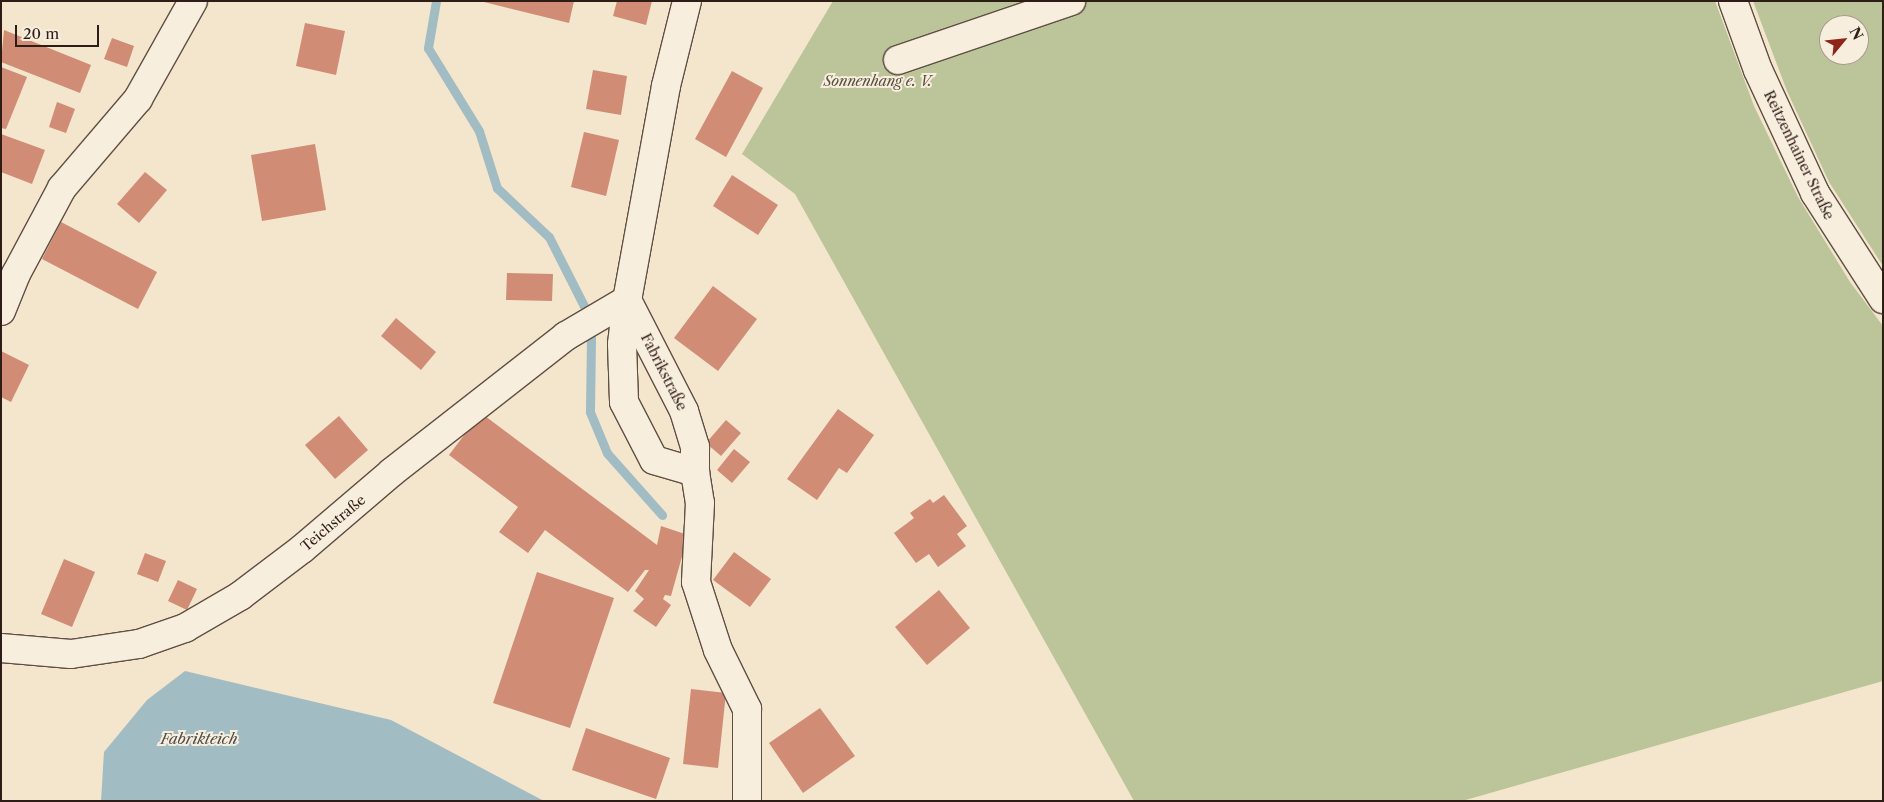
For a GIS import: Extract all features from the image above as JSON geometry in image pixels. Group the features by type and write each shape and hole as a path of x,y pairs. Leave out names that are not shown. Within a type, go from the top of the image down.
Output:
{"street":[{"path":"1,311 16,274 62,188 138,99 192,1"},
{"path":"687,1 666,86 627,300 622,344 624,402 654,460 695,472"},
{"path":"898,60 1071,1"},
{"name":"Reitzenhainer Straße","path":"1733,1 1758,70 1815,194 1883,299"},
{"name":"Teichstraße","path":"1,648 71,654 139,644 185,628 240,596 294,555 392,472 566,336 603,316 627,300"},
{"name":"Fabrikstraße","path":"627,300 684,411 695,447 695,472 700,503 696,582 718,650 747,709 747,801"}],"green space":[{"name":"Sonnenhang e. V.","path":"833,1 1715,1 1754,106 1798,197 1850,282 1883,326 1883,681 1462,801 1134,801 795,194 742,154"},
{"path":"1753,1 1883,1 1883,266 1829,182 1787,91"}],"water":[{"name":"Fabrikteich","path":"185,671 391,720 544,801 101,801 104,752 147,700"}],"building":[{"path":"480,1 574,1 569,23"},
{"path":"617,1 652,1 646,25 613,16"},
{"path":"305,23 345,31 336,75 296,66"},
{"path":"4,30 91,65 80,93 1,62"},
{"path":"112,38 134,46 127,67 104,59"},
{"path":"1,67 27,77 6,129 1,128"},
{"path":"593,70 627,76 621,115 586,109"},
{"path":"732,71 763,88 726,157 695,139"},
{"path":"57,102 75,109 66,133 49,127"},
{"path":"584,132 619,140 606,196 571,187"},
{"path":"1,134 45,150 32,184 1,172"},
{"path":"315,144 326,210 262,221 251,155"},
{"path":"145,172 167,190 139,223 117,204"},
{"path":"732,175 778,205 758,235 713,206"},
{"path":"61,222 157,272 138,309 42,259"},
{"path":"507,273 553,274 552,301 506,300"},
{"path":"713,286 757,319 718,371 674,338"},
{"path":"396,318 436,352 421,370 381,336"},
{"path":"1,351 29,365 11,402 1,397"},
{"path":"838,409 874,435 847,473 839,468 817,500 787,479"},
{"path":"481,413 657,545 661,526 688,535 671,596 665,595 663,599 671,605 656,627 633,611 644,599 635,591 649,570 645,570 628,592 545,530 528,553 499,532 518,507 449,455"},
{"path":"339,416 368,450 335,479 305,445"},
{"path":"726,420 741,433 721,456 706,443"},
{"path":"734,449 750,462 732,483 717,470"},
{"path":"944,495 967,526 957,534 966,546 938,567 929,554 916,563 894,533 914,518 910,513 930,499 933,503"},
{"path":"734,552 771,579 750,607 713,580"},
{"path":"145,553 166,561 158,582 137,574"},
{"path":"64,559 95,572 72,627 41,614"},
{"path":"537,572 614,598 570,728 493,703"},
{"path":"178,580 197,589 187,610 168,601"},
{"path":"939,590 970,628 927,665 895,627"},
{"path":"691,689 726,693 718,768 683,764"},
{"path":"820,708 855,756 803,793 769,743"},
{"path":"586,728 670,758 656,799 572,770"}],"waterway":[{"path":"436,1 428,48 479,131 497,188 549,237 586,310 591,338 590,412 607,453 662,515"}]}
